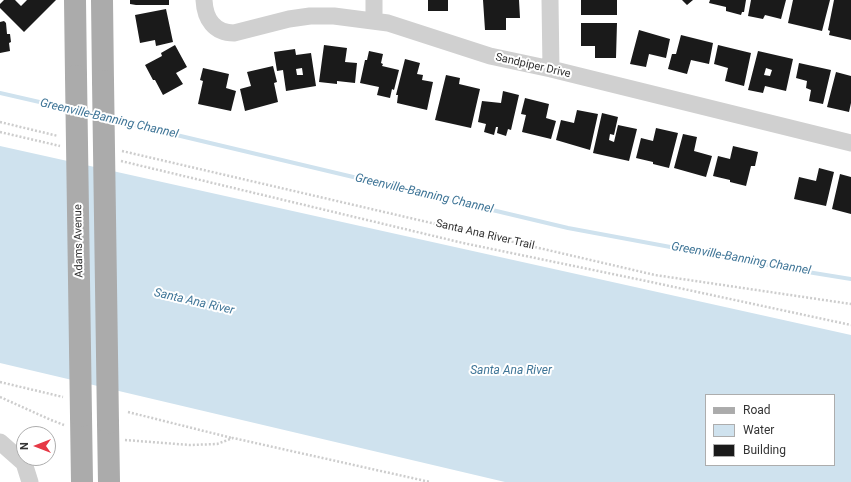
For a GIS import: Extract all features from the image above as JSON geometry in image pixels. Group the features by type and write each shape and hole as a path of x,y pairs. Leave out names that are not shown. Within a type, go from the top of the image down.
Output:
{"main road":[{"name":"Adams Avenue","path":"75,0 82,482"},
{"path":"102,0 103,81 113,154 108,430 109,482"}],"street":[{"name":"Sandpiper Drive","path":"204,0 208,18 216,28 225,32 234,32 289,19 310,16 334,16 374,21 402,27 483,55 551,69 851,143"},
{"path":"374,0 374,21"},
{"path":"550,0 551,69"},
{"path":"0,442 24,463 30,482"}],"path":[{"path":"0,122 58,136"},
{"path":"0,132 78,150"},
{"path":"113,154 463,243 643,280 851,326"},
{"name":"Santa Ana River Trail","path":"113,154 655,275 851,304"},
{"path":"0,382 63,397"},
{"path":"0,397 51,420 81,423"},
{"path":"128,412 233,438 430,482"},
{"path":"108,430 136,442 190,445 217,444 233,438"}],"water":[{"name":"Santa Ana River","path":"0,146 851,335 851,482 505,482 0,363"}],"building":[{"path":"4,0 15,0 21,6 27,0 56,0 24,32 0,8 0,4"},
{"path":"130,0 169,0 169,5 136,5 130,4"},
{"path":"428,0 448,0 448,11 428,11"},
{"path":"483,0 519,0 520,18 506,18 506,30 485,30"},
{"path":"581,0 617,0 617,15 581,15"},
{"path":"682,0 693,0 687,5"},
{"path":"710,0 746,0 744,12 742,12 741,15 726,11 726,7 709,3"},
{"path":"751,0 786,0 781,19 765,15 763,19 748,16"},
{"path":"793,0 830,0 822,31 788,23"},
{"path":"834,0 851,0 851,40 829,35 830,31 828,30"},
{"path":"166,9 173,42 156,46 155,40 140,43 135,15"},
{"path":"4,21 6,23 7,34 10,34 10,51 0,53 0,22"},
{"path":"581,23 617,23 616,58 595,58 595,46 581,46"},
{"path":"639,30 670,39 666,58 649,54 646,67 630,64"},
{"path":"681,35 713,43 709,64 691,60 687,74 668,69 672,54 676,54"},
{"path":"175,45 187,67 176,73 183,84 163,95 145,65 162,56 161,53"},
{"path":"324,45 347,48 345,62 357,63 355,83 337,81 337,84 319,82"},
{"path":"718,45 751,53 744,86 725,81 728,68 714,64"},
{"path":"295,49 296,55 311,53 316,86 286,91 283,70 277,71 274,52","holes":["302,68 303,75 297,75 296,69"]},
{"path":"369,51 383,54 381,63 383,64 382,66 399,70 394,90 392,89 390,98 377,95 379,87 360,83 365,60 367,60"},
{"path":"758,51 793,59 786,91 765,86 763,93 748,90","holes":["766,68 772,70 770,76 764,75"]},
{"path":"405,59 420,63 417,74 423,75 422,80 433,82 427,110 397,103 398,95 396,95"},
{"path":"799,63 831,70 823,104 809,101 811,90 806,88 807,81 796,78"},
{"path":"273,66 277,82 274,83 278,102 245,111 240,89 251,86 247,72"},
{"path":"203,68 229,74 226,88 236,91 231,111 198,104 203,81 200,80"},
{"path":"836,72 851,76 851,103 849,112 827,107"},
{"path":"446,75 460,78 459,84 480,89 471,128 435,120"},
{"path":"503,91 519,95 511,130 508,129 506,136 497,133 498,127 496,127 494,135 484,132 486,124 478,122 482,101 501,103"},
{"path":"525,98 549,104 546,118 556,121 551,139 522,132 526,115 521,114"},
{"path":"577,110 598,114 590,150 556,140 561,120 574,123"},
{"path":"602,113 618,117 614,135 610,134 609,140 614,142 618,125 637,129 629,161 593,153"},
{"path":"656,128 678,133 669,168 636,158 641,138 653,141"},
{"path":"683,134 697,137 694,151 712,156 706,177 674,168"},
{"path":"733,146 758,152 755,166 751,166 746,186 713,176 718,156 730,159"},
{"path":"819,168 834,172 826,206 794,199 799,177 816,181"},
{"path":"840,174 851,177 851,214 832,209"}],"waterway":[{"name":"Greenville-Banning Channel","path":"0,93 70,109"},
{"name":"Greenville-Banning Channel","path":"82,112 97,116"},
{"name":"Greenville-Banning Channel","path":"109,119 568,228 851,279"}]}
